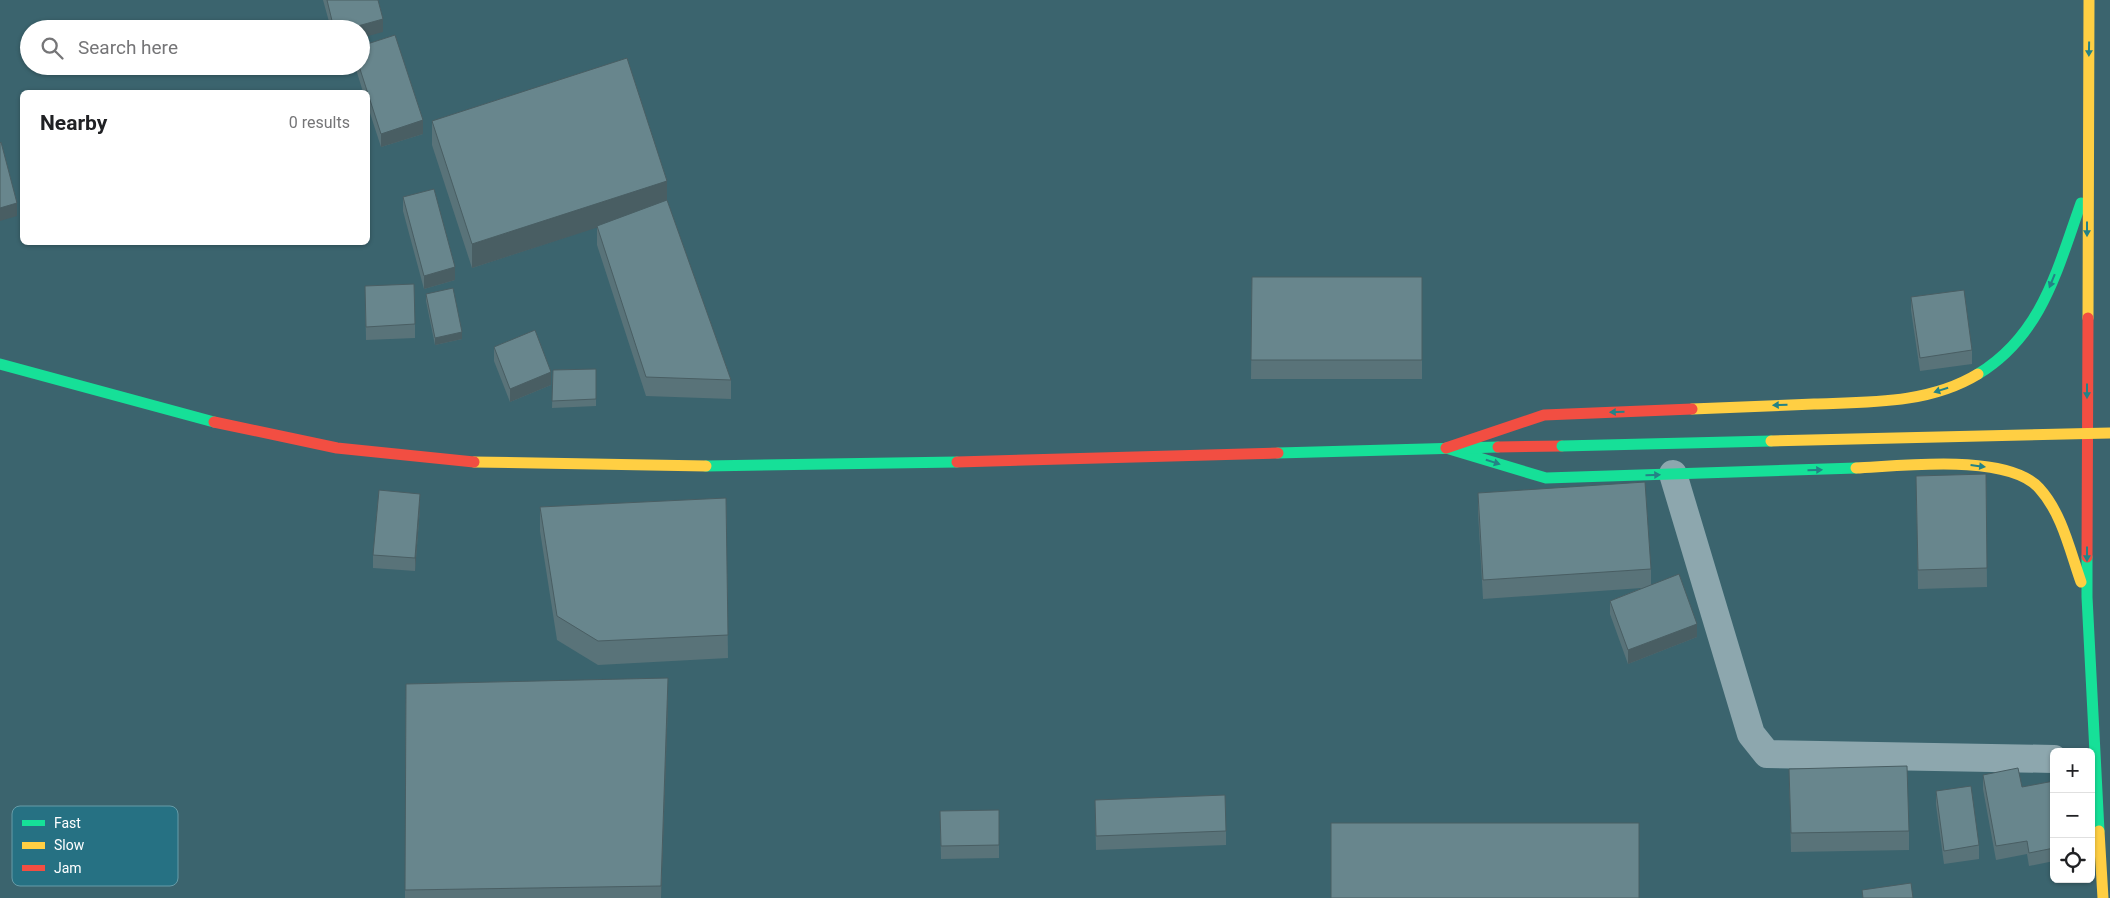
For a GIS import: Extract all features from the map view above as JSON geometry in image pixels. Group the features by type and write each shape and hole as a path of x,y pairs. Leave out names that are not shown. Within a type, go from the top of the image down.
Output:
{"main road":[{"path":"2089,0 2087,597 2093,748"},
{"path":"1446,448 1544,415 1885,400 1930,394 1965,382 1991,366 2016,342 2038,314 2053,281 2087,186"},
{"path":"0,364 194,418 336,448 470,462 701,466 952,462 1446,448 2110,433"},
{"path":"1446,448 1546,478 1975,464 2008,471 2032,481 2048,499 2087,597"},
{"path":"2095,787 2103,898"}],"street":[{"path":"1673,474 1751,734 1767,754 2050,759"}],"building":[{"path":"327,0 378,0 383,19 370,23 370,20 332,20"},
{"path":"395,35 423,120 381,134 370,100 370,90 367,90 362,75 370,75 370,43"},
{"path":"627,58 667,181 472,244 432,121"},
{"path":"0,143 17,203 0,208"},
{"path":"434,189 455,267 424,276 403,197"},
{"path":"667,200 731,380 646,377 597,226"},
{"path":"1252,277 1422,277 1422,360 1251,360"},
{"path":"414,284 415,324 366,327 365,286"},
{"path":"453,288 462,332 435,338 426,294"},
{"path":"1964,290 1972,350 1920,358 1911,297"},
{"path":"535,330 551,372 510,389 494,347"},
{"path":"596,369 596,399 552,401 553,370"},
{"path":"1986,474 1987,568 1918,570 1916,476"},
{"path":"1645,482 1651,569 1483,580 1478,493"},
{"path":"379,490 420,494 415,558 373,555"},
{"path":"726,498 728,635 598,641 557,616 540,507"},
{"path":"1679,574 1697,624 1628,650 1610,601"},
{"path":"668,678 661,886 405,890 406,684"},
{"path":"1907,766 1909,831 1791,833 1789,769"},
{"path":"2018,768 2022,787 2050,782 2050,849 2029,853 2027,841 1996,846 1983,775"},
{"path":"1971,786 1979,845 1944,851 1936,791"},
{"path":"1225,795 1226,831 1096,836 1095,800"},
{"path":"999,810 999,845 941,846 940,811"},
{"path":"1331,823 1639,823 1639,898 1331,898"},
{"path":"1911,883 1913,898 1863,898 1862,890"}],"traffic: fast":[{"path":"1978,374 2000,358 2018,340 2032,320 2055,276 2081,203"},
{"path":"0,364 214,422"},
{"path":"1562,446 1771,441"},
{"path":"1278,453 1498,447"},
{"path":"1446,448 1546,478 1856,468"},
{"path":"706,466 957,462"},
{"path":"2087,557 2087,597 2099,831"}],"traffic: slow":[{"path":"2088,318 2089,0"},
{"path":"1692,409 1877,402 1939,391 1959,384 1978,374"},
{"path":"1771,441 2110,433"},
{"path":"474,462 706,466"},
{"path":"1856,468 1952,464 2003,470 2024,477 2039,488 2054,509 2081,582"},
{"path":"2099,831 2103,898"}],"traffic: jam":[{"path":"2087,557 2088,318"},
{"path":"1446,448 1544,415 1692,409"},
{"path":"214,422 337,448 474,462"},
{"path":"1498,447 1562,446"},
{"path":"957,462 1278,453"}]}
